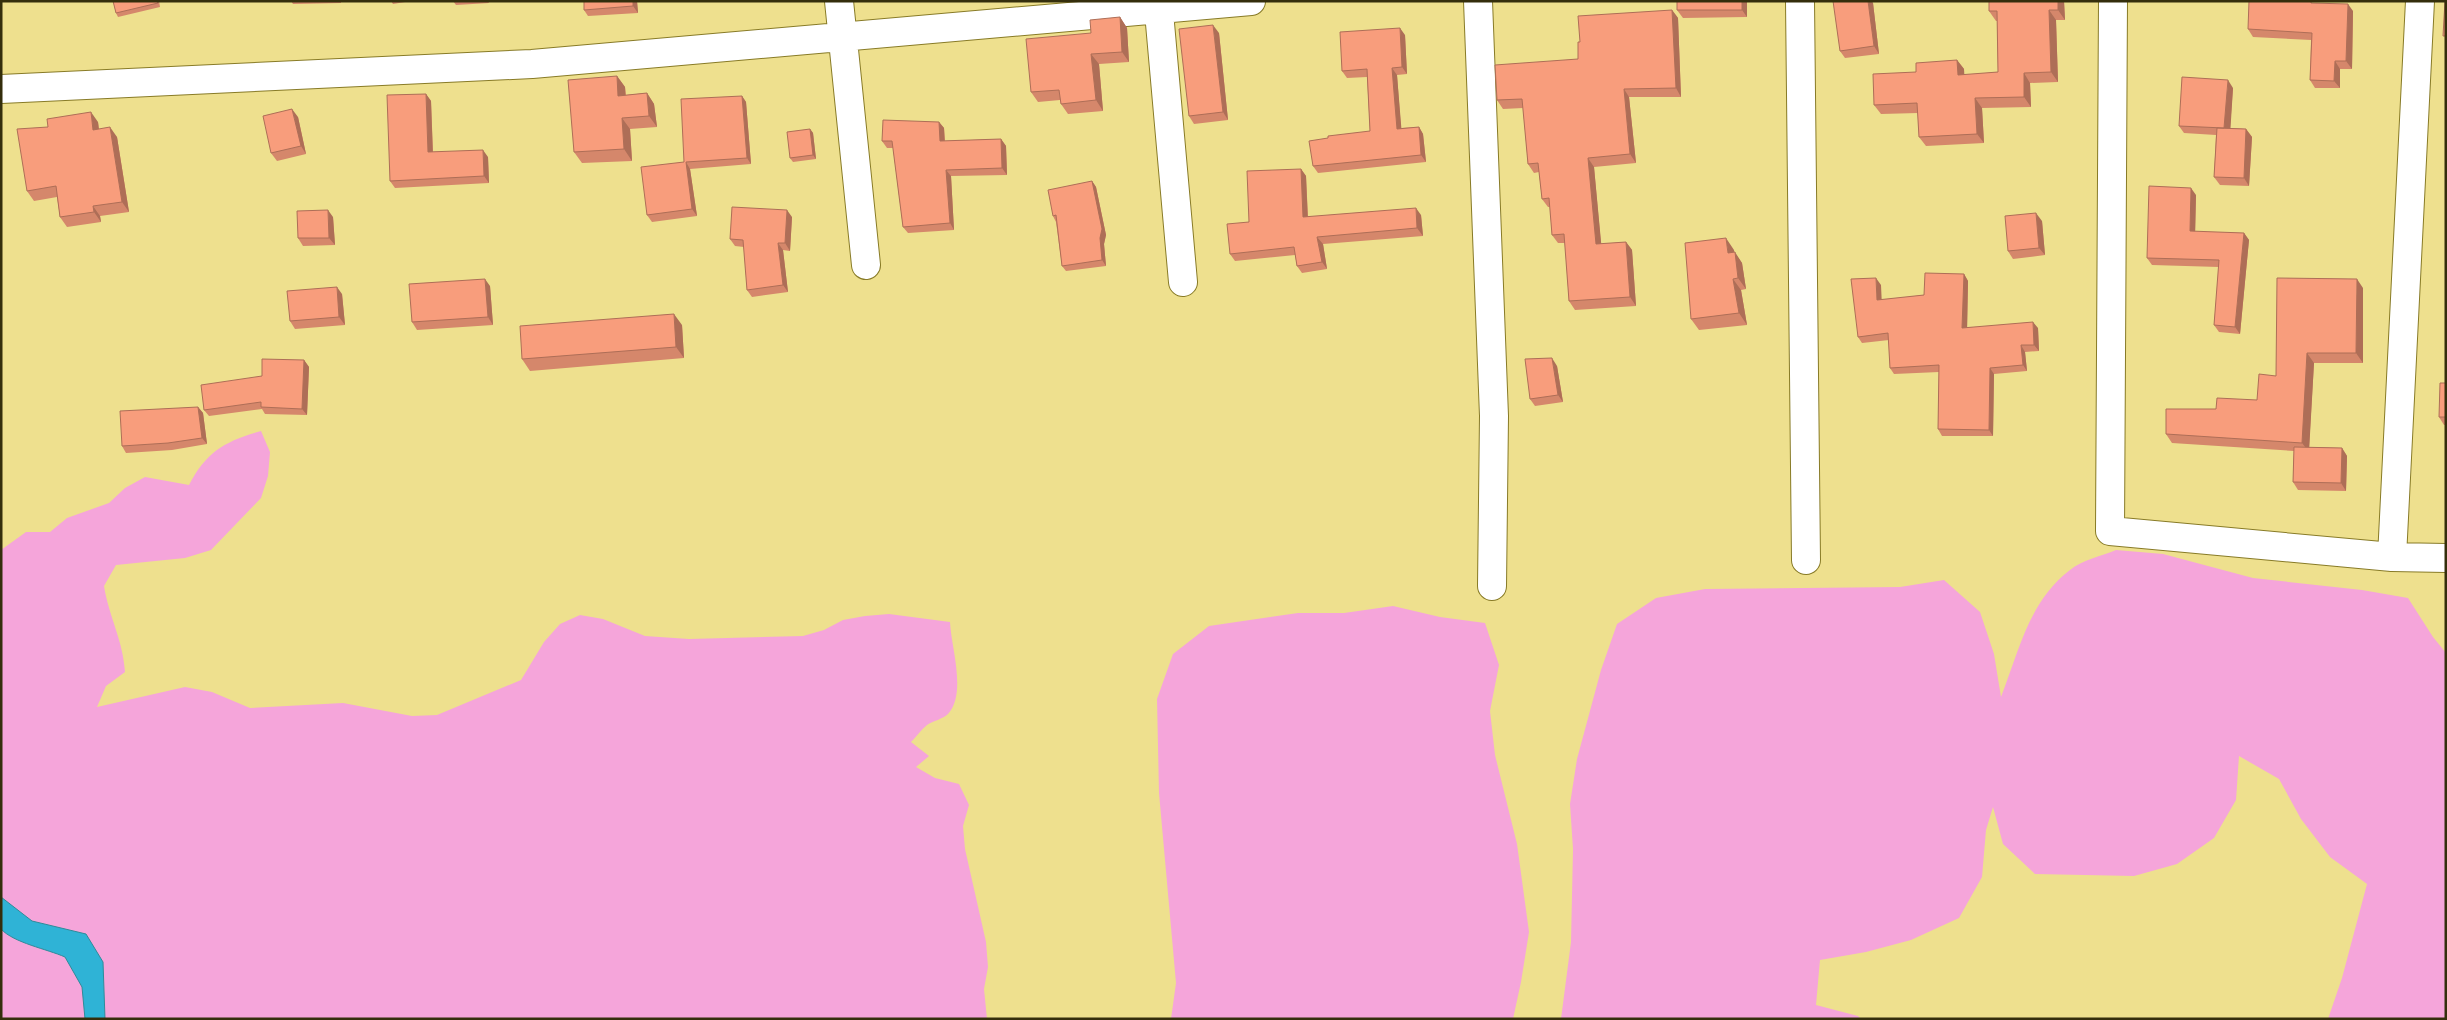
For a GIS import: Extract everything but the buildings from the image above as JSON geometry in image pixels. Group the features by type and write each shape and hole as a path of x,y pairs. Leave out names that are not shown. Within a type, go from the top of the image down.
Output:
{"street":[{"path":"838,1 866,265"},
{"path":"1,89 532,64 842,38 1159,5 1251,1"},
{"path":"1478,1 1494,416 1492,586"},
{"path":"1800,1 1806,560"},
{"path":"2113,1 2110,531 2392,557 2446,558"},
{"path":"2392,557 2420,1"},
{"path":"1159,5 1183,282"}],"shaded area":[{"path":"261,431 270,452 268,476 261,498 211,550 185,558 116,565 104,586 122,649 125,672 106,686 97,707 185,687 212,692 250,708 343,703 412,716 437,715 521,680 544,642 560,624 580,615 603,619 645,636 689,639 803,636 824,630 843,620 889,614 950,622 957,682 954,705 948,714 927,725 911,742 929,756 916,767 935,778 959,784 969,805 963,826 965,849 986,942 988,967 984,989 987,1019 1,1019 1,550 26,532 50,532 67,518 109,503 125,488 145,477 189,485 202,464 218,449 237,439"},
{"path":"2116,550 2163,554 2253,578 2362,590 2408,598 2433,637 2446,653 2446,1019 2328,1019 2342,978 2367,884 2330,857 2301,819 2279,779 2239,756 2236,800 2214,838 2177,864 2134,876 2035,874 2003,844 1993,807 1986,830 1982,877 1959,918 1911,940 1866,952 1820,960 1816,1005 1858,1016 1861,1019 1561,1019 1571,942 1573,849 1570,804 1577,759 1601,670 1617,624 1656,598 1705,589 1900,587 1944,580 1980,612 1994,654 2001,697 2027,628 2044,596 2070,570 2086,561"},
{"path":"1393,606 1440,617 1485,623 1499,665 1490,711 1495,755 1517,844 1529,932 1513,1019 1171,1019 1176,983 1159,793 1157,699 1173,654 1209,626 1298,613 1344,613"}],"water":[{"path":"1,897 32,921 86,934 103,962 105,1019 85,1019 82,987 65,957 22,942 1,929"}]}
